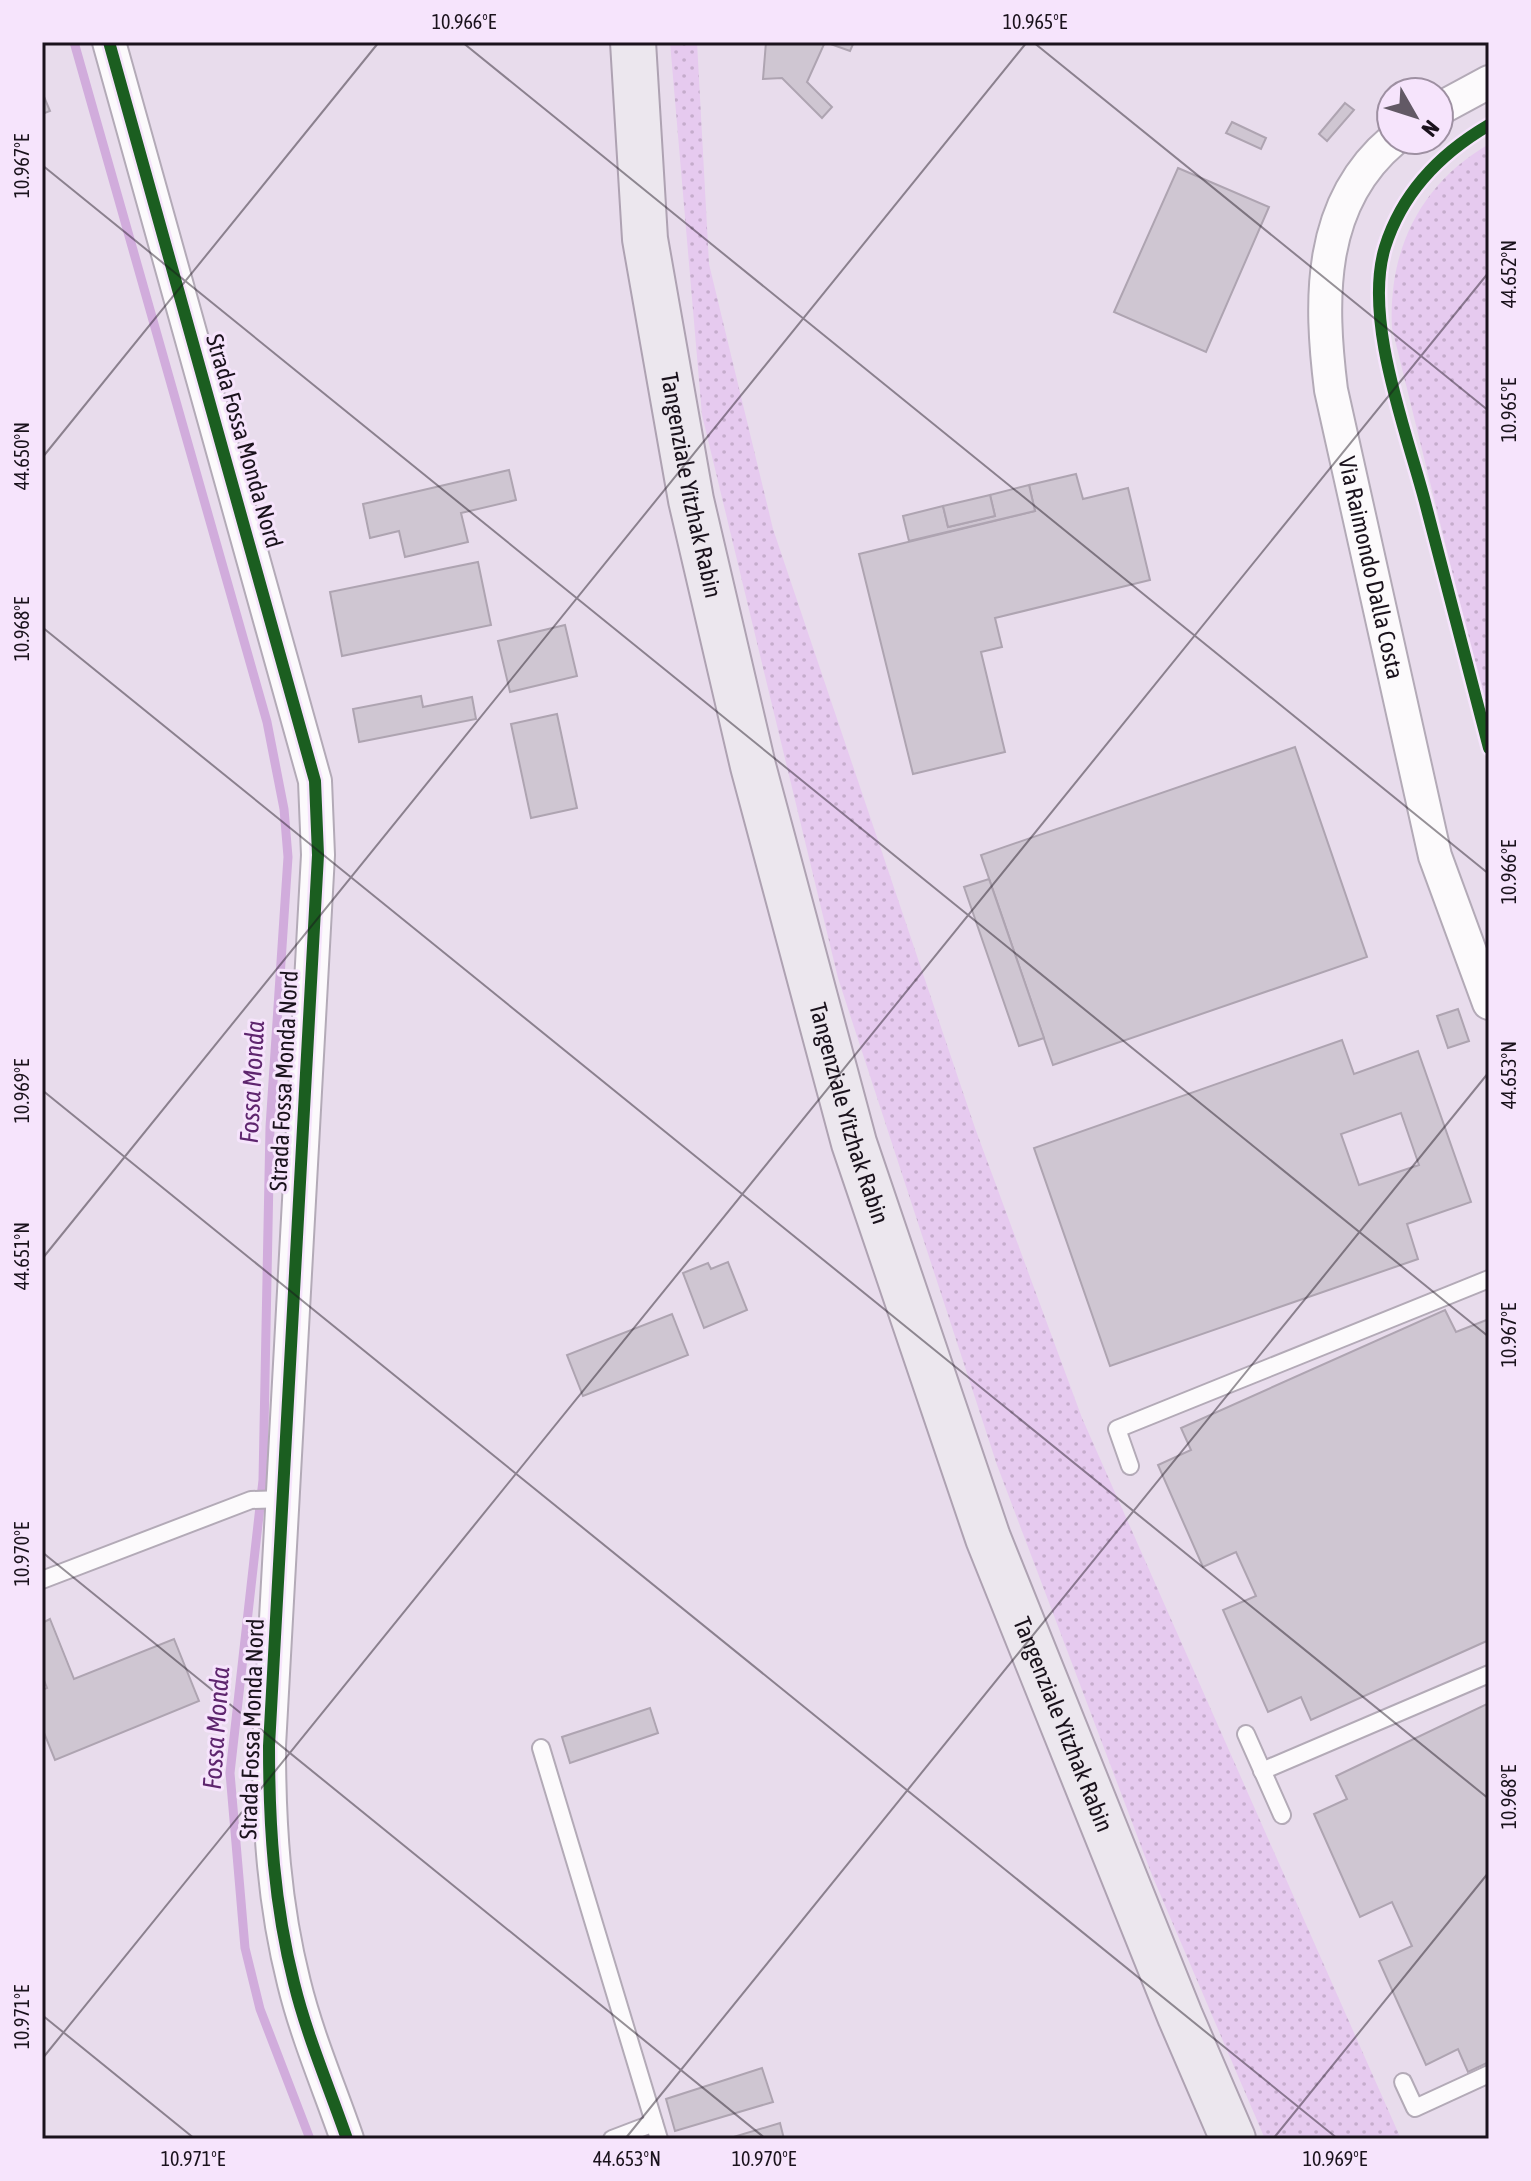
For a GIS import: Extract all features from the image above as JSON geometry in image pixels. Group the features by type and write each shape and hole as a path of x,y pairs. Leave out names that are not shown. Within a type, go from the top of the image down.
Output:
{"main road":[{"name":"Tangenziale Yitzhak Rabin","path":"633,42 645,239 691,500 753,766 854,1143 988,1538 1180,2016 1233,2139"}],"street":[{"name":"Strada Fossa Monda Nord","path":"109,42 315,781 318,855 279,1499 269,1746 272,1864 294,1983 347,2139"},
{"path":"1455,100 1489,82"},
{"name":"Via Raimondo Dalla Costa","path":"1379,156 1365,171 1337,222 1328,250 1323,323 1331,390 1435,856 1489,1003"}],"lane":[{"path":"1130,1466 1117,1429 1489,1279"},
{"path":"42,1580 251,1500 279,1499"},
{"path":"1262,1771 1489,1674"},
{"path":"1246,1734 1282,1815"},
{"path":"541,1748 657,2131 612,2139"},
{"path":"1403,2082 1415,2108 1489,2074"}],"shaded area":[{"path":"670,42 697,42 709,264 773,529 975,1128 1082,1418 1401,2139 1265,2139 1152,1875 997,1465 838,978 702,415"},
{"path":"1489,144 1489,721 1392,328 1392,299 1403,246 1427,199 1465,160"}],"building":[{"path":"766,42 825,42 807,82 832,107 822,118 782,78 763,79"},
{"path":"825,42 854,42 850,51"},
{"path":"42,92 50,111 42,114"},
{"path":"1345,103 1354,110 1327,141 1319,134"},
{"path":"1232,122 1266,138 1261,149 1226,133"},
{"path":"1178,168 1269,207 1206,352 1114,312"},
{"path":"509,470 516,500 461,513 468,542 405,557 399,531 370,538 363,504"},
{"path":"1076,474 1083,499 1128,488 1150,580 995,618 1002,647 981,652 1005,752 913,774 859,554 1035,511 1029,485"},
{"path":"1029,485 1035,511 909,541 903,516 943,506 948,527 995,516 990,495"},
{"path":"990,495 995,516 948,527 943,506"},
{"path":"478,562 491,625 342,656 330,592"},
{"path":"565,625 577,676 510,692 498,641"},
{"path":"421,696 423,707 472,697 476,719 359,742 353,709"},
{"path":"557,714 577,808 531,818 511,724"},
{"path":"1295,747 1367,957 1053,1065 981,855"},
{"path":"989,879 1044,1038 1019,1046 964,887"},
{"path":"1458,1009 1469,1041 1448,1048 1437,1016"},
{"path":"1342,1040 1354,1074 1418,1051 1471,1202 1407,1224 1418,1259 1110,1366 1034,1148","holes":["1401,1113 1419,1165 1359,1185 1341,1134"]},
{"path":"728,1262 747,1310 704,1328 683,1273 708,1263 711,1269"},
{"path":"1445,1310 1456,1332 1489,1319 1489,1640 1311,1720 1301,1697 1268,1712 1223,1610 1256,1596 1236,1552 1203,1567 1158,1465 1191,1450 1181,1428"},
{"path":"672,1314 688,1355 583,1396 567,1355"},
{"path":"50,1619 74,1679 174,1639 199,1701 55,1760 42,1728 42,1690 47,1688 42,1675 42,1623"},
{"path":"1489,1703 1489,2062 1468,2072 1458,2049 1426,2065 1379,1961 1412,1946 1392,1902 1360,1917 1314,1814 1347,1799 1336,1776"},
{"path":"650,1708 658,1733 570,1763 562,1737"},
{"path":"762,2068 773,2102 675,2131 666,2099"},
{"path":"780,2123 784,2139 727,2139"}],"waterway":[{"name":"Fossa Monda","path":"74,42 267,722 284,809 288,857 270,1127 263,1480 230,1773 245,1948 260,2009 310,2139"}],"cycle path":[{"path":"109,42 315,781 318,855 269,1776 274,1865 287,1953 305,2022 347,2139"},
{"path":"1489,125 1439,162 1402,209 1385,247 1379,307 1398,409 1489,748"}]}
